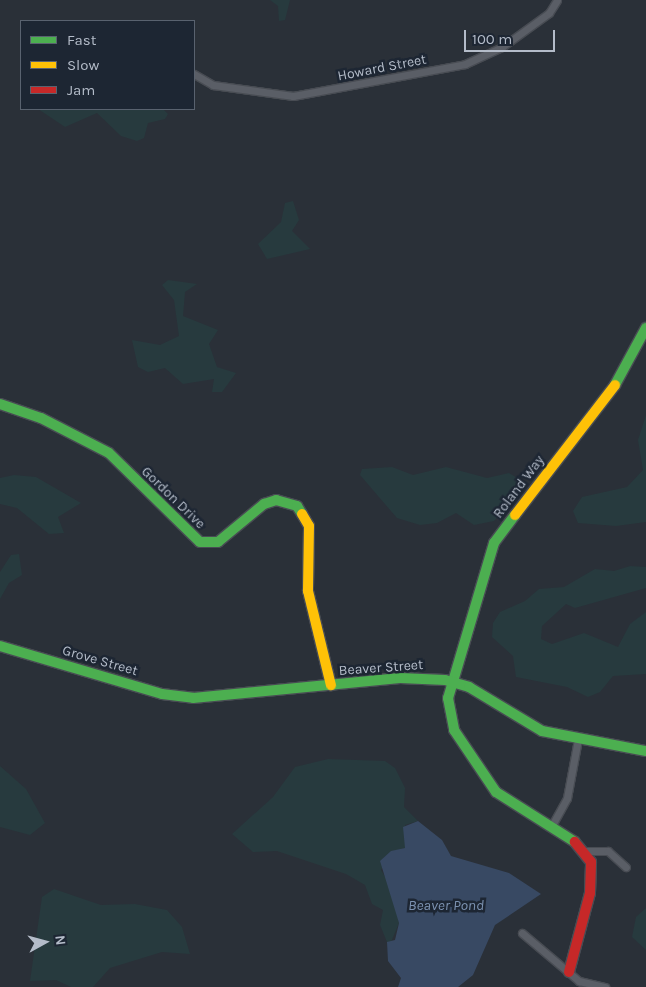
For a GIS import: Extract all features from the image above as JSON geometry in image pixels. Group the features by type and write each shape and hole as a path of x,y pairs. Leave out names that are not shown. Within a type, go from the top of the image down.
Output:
{"street":[{"name":"Howard Street","path":"195,74 220,86 294,96 452,67 490,55 549,13 557,0"},
{"name":"Roland Way","path":"585,851 496,792 448,716 452,682 494,543 623,374 646,328"},
{"name":"Gordon Drive","path":"0,404 41,418 109,453 200,542 218,542 264,504 276,500 297,506 309,526 308,591 331,685"},
{"name":"Grove Street","path":"0,646 162,694 194,698"},
{"name":"Beaver Street","path":"194,698 400,678 452,682 479,693 529,726 578,739 646,751"},
{"path":"551,827 567,798 578,739"},
{"path":"569,972 593,876 585,851 608,851 626,867"},
{"path":"522,933 579,981 605,987"}],"green space":[{"path":"270,0 290,0 285,20 279,21 278,6"},
{"path":"40,110 164,110 168,114 165,119 148,123 144,138 137,141 121,136 97,113 65,127"},
{"path":"293,201 299,220 292,231 310,249 267,259 258,244 281,222 285,203"},
{"path":"168,280 197,284 185,292 183,316 218,330 209,344 217,367 236,373 222,392 212,392 214,379 183,384 165,368 148,372 138,367 132,340 160,345 179,336 174,300 162,285"},
{"path":"646,415 646,522 616,526 578,523 573,511 582,497 627,487 643,470 638,440"},
{"path":"392,467 413,475 446,467 487,478 509,473 527,484 494,521 474,525 456,513 437,523 420,525 397,518 360,475 362,469"},
{"path":"14,475 36,477 81,503 58,517 64,533 49,534 17,508 0,504 0,478"},
{"path":"19,554 22,575 9,583 0,599 0,572 11,555"},
{"path":"630,566 646,567 646,588 575,608 566,604 542,626 541,639 552,644 584,633 618,647 630,624 646,612 646,674 613,676 600,692 588,697 567,687 516,677 513,656 492,637 493,623 500,612 525,601 539,589 564,587 595,569 614,571"},
{"path":"328,759 385,761 395,768 405,788 404,807 418,821 405,825 405,848 391,852 381,870 393,890 399,923 391,942 387,942 380,925 383,910 372,904 365,885 346,874 277,851 253,852 232,834 273,797 295,767"},
{"path":"0,766 26,789 45,823 30,835 0,827"},
{"path":"54,889 101,905 135,904 167,910 182,927 190,954 162,952 110,968 93,987 71,987 56,980 30,981 42,897"},
{"path":"646,908 646,950 632,937 636,917"}],"water":[{"name":"Beaver Pond","path":"418,821 442,840 451,856 509,873 541,894 495,925 473,975 458,987 398,987 401,978 388,961 387,942 395,940 399,923 380,861 391,851 405,848 403,827"}],"traffic: fast":[{"path":"615,385 646,328"},
{"path":"0,404 41,418 109,453 200,542 218,542 264,504 276,500 297,506 302,514"},
{"path":"515,515 494,543 448,698 454,730 496,792 575,842"},
{"path":"0,646 162,694 193,698 400,678 445,680 469,687 542,731 646,751"}],"traffic: slow":[{"path":"515,515 615,385"},
{"path":"302,514 309,526 308,591 331,685"}],"traffic: jam":[{"path":"569,972 590,893 591,862 575,842"}]}
